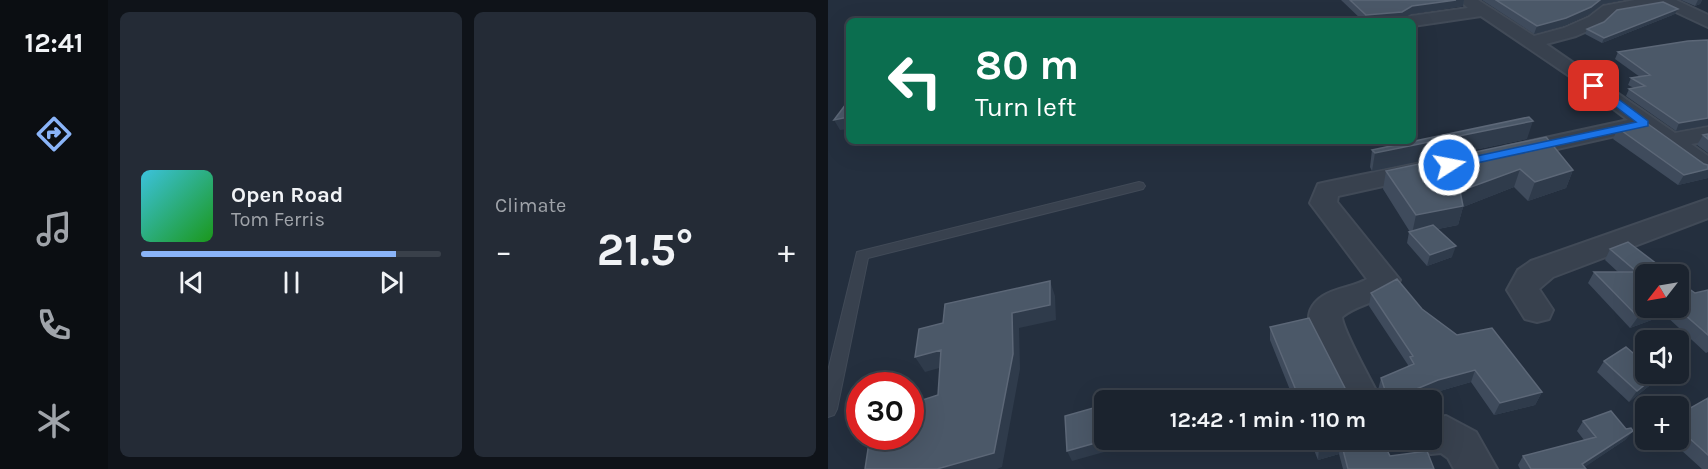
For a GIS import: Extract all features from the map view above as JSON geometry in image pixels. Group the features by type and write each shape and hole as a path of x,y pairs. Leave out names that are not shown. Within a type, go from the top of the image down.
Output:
{"street":[{"path":"1532,42 1581,28 1610,9 1664,0 1708,22"},
{"path":"1416,20 1476,5 1532,42 1708,168"},
{"path":"1492,157 1645,123"},
{"path":"1670,141 1708,134"},
{"path":"1358,390 1344,359 1326,332 1324,320 1327,310 1337,302 1380,287 1385,280 1323,203 1327,190 1447,166"},
{"path":"1537,310 1523,290 1529,278 1542,269 1708,208"},
{"path":"1442,435 1446,434 1462,445 1476,469"}],"lane":[{"path":"828,410 862,255 1139,186"}],"building":[{"path":"1350,0 1456,0 1412,6 1402,12 1366,15"},
{"path":"1496,0 1600,0 1591,7 1566,18 1537,26"},
{"path":"1663,2 1678,9 1604,38 1587,29 1604,22 1617,10"},
{"path":"1708,40 1708,118 1679,123 1629,89 1645,86 1631,78 1650,75 1618,52"},
{"path":"846,104 846,118 834,120"},
{"path":"1529,117 1533,121 1375,153 1372,150 1401,144 1416,144 1416,141"},
{"path":"1648,124 1708,165 1708,169 1684,175 1618,128"},
{"path":"1546,137 1573,170 1535,182 1520,169 1460,191 1463,206 1416,215 1386,171"},
{"path":"1433,225 1456,246 1430,255 1409,232"},
{"path":"1628,242 1657,264 1635,264 1635,270 1610,249"},
{"path":"1594,272 1635,272 1635,314"},
{"path":"1397,279 1422,309 1457,335 1492,328 1542,392 1500,403 1475,370 1438,380 1414,390 1385,390 1381,378 1414,364 1410,357 1413,356 1371,293"},
{"path":"1050,281 1050,305 1012,313 1013,354 994,453 937,469 865,469 868,450 924,450 924,400 938,395 941,350 915,357 919,329 943,323 945,304"},
{"path":"1689,289 1695,293 1708,290 1708,335 1688,318"},
{"path":"1309,318 1346,390 1296,390 1270,327"},
{"path":"1626,347 1635,355 1635,384 1646,384 1637,391 1604,361"},
{"path":"1708,398 1708,455 1689,438 1689,409"},
{"path":"1094,408 1094,443 1067,451 1065,416"},
{"path":"1611,411 1626,429 1631,428 1633,431 1582,464 1586,469 1531,469 1523,456 1596,437 1583,421"},
{"path":"1343,450 1387,450 1390,456 1427,451 1434,469 1348,469"}],"route":[{"path":"1449,165 1645,123 1594,86"}]}
